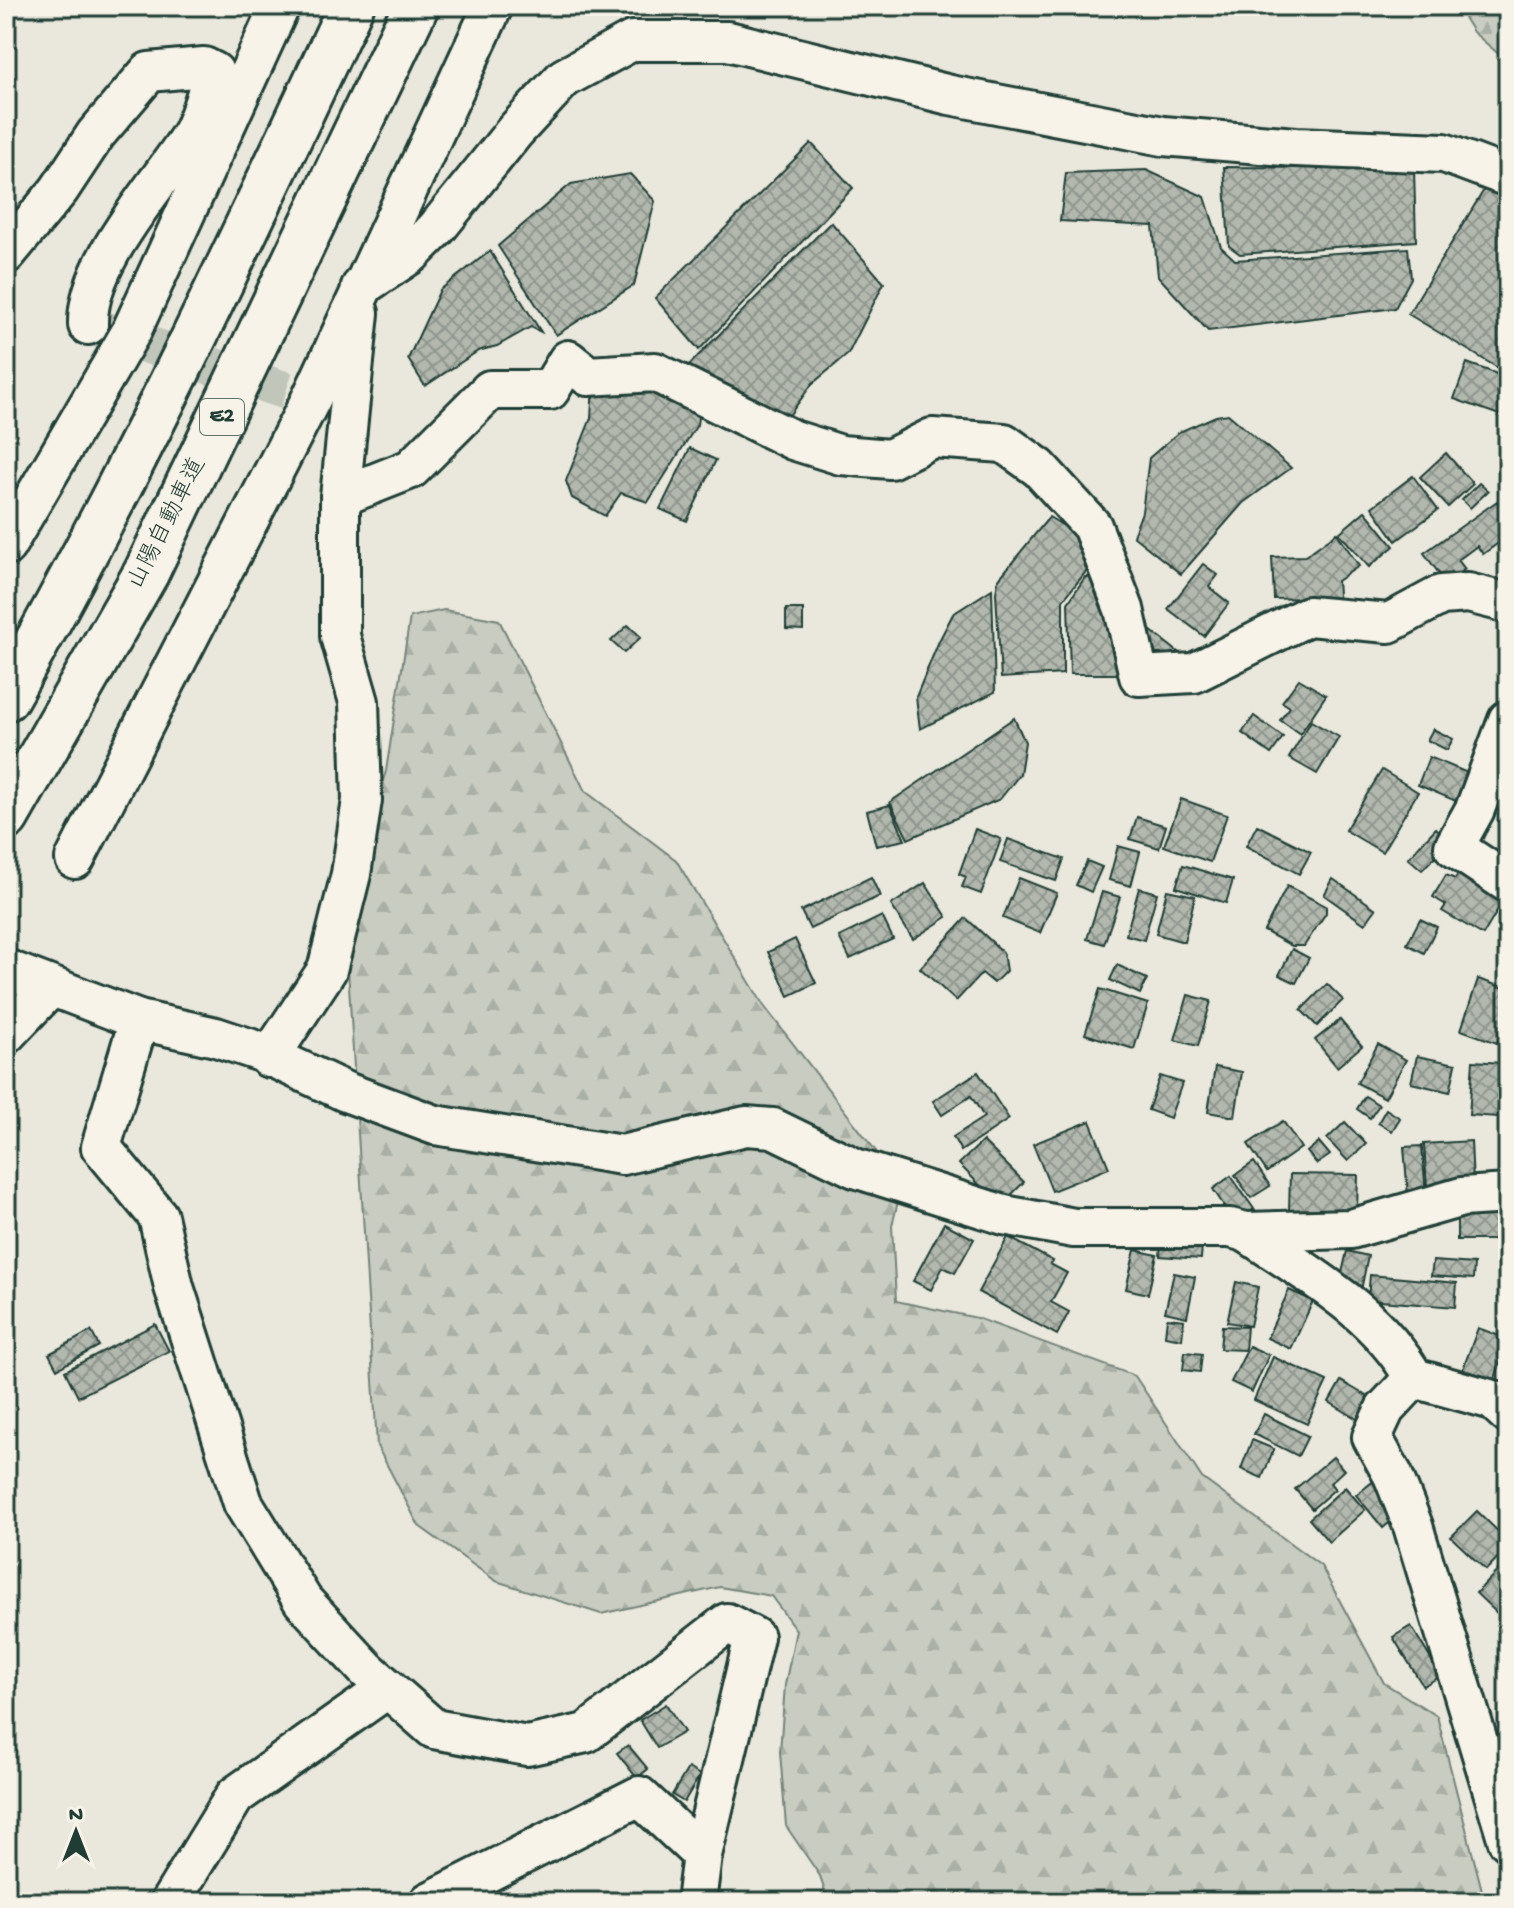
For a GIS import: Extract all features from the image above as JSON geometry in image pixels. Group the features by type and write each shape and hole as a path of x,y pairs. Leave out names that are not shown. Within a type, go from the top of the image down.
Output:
{"highway":[{"name":"E2","path":"6,698 90,550 219,288 351,6"},
{"name":"山陽自動車道","path":"6,817 146,573 416,6"}],"street":[{"path":"6,546 131,332 280,6"},
{"path":"75,859 233,543 311,399 493,6"},
{"path":"361,287 411,254 436,229 515,131 564,78 632,41 728,41 950,95 1163,136 1296,147 1444,153 1508,177"},
{"path":"6,254 59,190 96,134 149,72 204,67 214,72 192,133 126,226 87,302 88,325"},
{"path":"269,1058 327,970 351,874 362,800 359,702 340,636 340,497 361,287"},
{"path":"340,497 411,469 490,390 550,390 568,360 588,376 655,372 793,440 841,455 890,459 932,438 1004,443 1039,468 1092,526 1124,609 1139,676 1194,673 1308,616 1389,623 1441,595 1468,593 1508,603"},
{"path":"1508,720 1475,809 1454,847 1508,883"},
{"path":"6,1034 29,978 139,1020 216,1037 361,1098 435,1125 622,1155 746,1126 773,1128 855,1168 1004,1215 1074,1228 1230,1228 1246,1232 1351,1229 1462,1197 1508,1194"},
{"path":"139,1020 101,1147 158,1216 174,1287 243,1503 303,1601 388,1688 434,1729 527,1746 586,1733 727,1623 754,1637 702,1855 696,1902"},
{"path":"1246,1232 1363,1312 1400,1353 1414,1378 1493,1400 1508,1414"},
{"path":"1414,1378 1385,1409 1372,1437 1393,1475 1413,1526 1508,1841"},
{"path":"170,1902 235,1796 388,1688"},
{"path":"429,1902 639,1796 702,1855"}],"green space":[{"path":"1457,6 1508,6 1508,62 1473,32"},
{"path":"444,610 499,620 585,791 676,860 764,1006 902,1185 892,1226 896,1301 977,1318 1135,1376 1202,1478 1321,1566 1384,1683 1437,1716 1485,1902 828,1902 820,1876 786,1826 780,1752 785,1685 796,1630 771,1596 720,1587 601,1614 496,1581 419,1526 377,1446 344,903 386,771 410,617"}],"building":[{"path":"811,143 853,188 699,350 655,298"},
{"path":"1224,167 1414,169 1416,241 1240,254 1229,246"},
{"path":"1146,170 1205,197 1221,247 1235,260 1408,248 1411,278 1395,308 1208,331 1158,276 1153,226 1060,221 1066,173"},
{"path":"630,174 655,201 634,285 556,335 498,246 571,184"},
{"path":"1490,180 1508,190 1508,363 1503,371 1408,314"},
{"path":"831,222 884,283 848,354 812,384 788,417 682,372"},
{"path":"490,251 541,332 531,327 497,346 478,351 425,386 408,359 440,290"},
{"path":"1467,363 1508,378 1508,418 1454,399"},
{"path":"650,382 699,409 697,425 648,502 621,493 605,516 572,498 566,481 591,418 593,385"},
{"path":"1228,414 1291,468 1243,503 1181,574 1133,536 1142,512 1149,458 1179,432"},
{"path":"690,448 716,460 687,521 660,509"},
{"path":"1446,453 1473,484 1448,507 1420,477"},
{"path":"1413,476 1438,510 1396,541 1372,507"},
{"path":"1479,483 1488,491 1470,508 1462,500"},
{"path":"1497,501 1508,515 1508,526 1500,532 1504,539 1483,554 1477,546 1458,560 1465,569 1446,583 1424,553"},
{"path":"1365,511 1394,546 1369,567 1339,533"},
{"path":"1049,517 1085,539 1093,563 1063,600 1063,674 1001,678 998,580"},
{"path":"1337,533 1359,566 1337,581 1339,607 1307,609 1306,598 1274,599 1272,557 1305,556"},
{"path":"1203,564 1218,575 1209,587 1229,603 1204,636 1168,609"},
{"path":"1085,577 1102,578 1123,674 1070,674 1068,603"},
{"path":"992,589 995,692 920,729 916,697 939,641 953,614"},
{"path":"786,609 803,609 803,630 786,629"},
{"path":"628,625 641,637 624,653 611,641"},
{"path":"1150,630 1183,656 1171,671 1138,645"},
{"path":"1299,679 1326,695 1300,734 1280,720 1290,707 1282,702"},
{"path":"1254,716 1283,737 1271,754 1242,733"},
{"path":"1014,718 1025,742 1020,774 1000,799 908,839 890,802"},
{"path":"1311,721 1339,737 1317,774 1289,758"},
{"path":"1433,729 1453,739 1447,750 1427,740"},
{"path":"1429,757 1475,776 1463,804 1418,785"},
{"path":"1382,770 1418,792 1382,852 1345,830"},
{"path":"1181,799 1227,815 1210,862 1164,846"},
{"path":"890,805 905,840 876,846 867,811"},
{"path":"1137,817 1166,826 1159,848 1130,839"},
{"path":"1257,825 1311,852 1299,874 1246,846"},
{"path":"1436,828 1450,841 1422,870 1408,858"},
{"path":"975,829 1001,839 981,894 962,887 966,877 959,874"},
{"path":"1008,839 1064,859 1056,881 1000,862"},
{"path":"1118,846 1140,852 1131,886 1109,880"},
{"path":"1087,861 1102,867 1091,892 1076,885"},
{"path":"1183,865 1233,880 1226,903 1176,887"},
{"path":"1463,865 1508,893 1483,935 1442,911 1446,905 1433,897 1446,875 1455,879"},
{"path":"871,877 880,896 810,929 801,911"},
{"path":"1019,878 1057,893 1040,933 1003,918"},
{"path":"1333,879 1376,909 1365,924 1324,895"},
{"path":"925,883 947,917 913,939 891,905"},
{"path":"1287,886 1326,906 1326,913 1304,946 1292,946 1264,931"},
{"path":"1139,888 1157,893 1144,940 1126,935"},
{"path":"1167,890 1195,896 1184,942 1156,934"},
{"path":"1102,892 1120,897 1104,944 1087,939"},
{"path":"882,916 893,939 850,959 839,937"},
{"path":"966,918 1003,952 1006,971 994,983 982,973 956,1001 920,968"},
{"path":"1420,919 1437,927 1424,953 1407,944"},
{"path":"795,939 816,983 789,996 768,952"},
{"path":"1292,949 1309,958 1296,983 1279,975"},
{"path":"1117,965 1147,979 1140,994 1110,980"},
{"path":"1478,979 1508,989 1508,1011 1497,1043 1461,1030"},
{"path":"1327,984 1343,1000 1317,1026 1301,1010"},
{"path":"1100,989 1148,1004 1134,1049 1085,1034"},
{"path":"1188,995 1211,1001 1198,1046 1175,1040"},
{"path":"1340,1020 1362,1046 1337,1067 1315,1040"},
{"path":"1378,1044 1406,1060 1385,1098 1357,1083"},
{"path":"1417,1056 1456,1064 1450,1092 1411,1083"},
{"path":"1473,1061 1502,1063 1498,1117 1469,1115"},
{"path":"1215,1067 1242,1072 1235,1117 1208,1112"},
{"path":"978,1072 1009,1119 961,1151 953,1137 984,1117 971,1096 942,1115 933,1101"},
{"path":"1160,1076 1182,1083 1170,1118 1148,1110"},
{"path":"1508,1079 1508,1113 1505,1112"},
{"path":"1365,1096 1379,1105 1370,1118 1357,1109"},
{"path":"1386,1109 1400,1118 1392,1131 1378,1123"},
{"path":"1090,1121 1109,1168 1052,1191 1033,1144"},
{"path":"1283,1121 1301,1148 1267,1172 1248,1144"},
{"path":"1345,1122 1366,1144 1348,1161 1327,1139"},
{"path":"983,1141 1024,1182 1000,1206 959,1164"},
{"path":"1471,1141 1473,1184 1427,1187 1424,1144"},
{"path":"1319,1142 1330,1155 1317,1164 1307,1152"},
{"path":"1422,1146 1426,1195 1408,1196 1404,1147"},
{"path":"1254,1162 1270,1186 1251,1198 1235,1175"},
{"path":"1290,1174 1358,1175 1357,1211 1289,1210"},
{"path":"1231,1176 1254,1209 1235,1222 1213,1189"},
{"path":"1457,1211 1508,1211 1508,1240 1457,1240"},
{"path":"944,1223 974,1239 955,1273 943,1267 931,1290 913,1281"},
{"path":"1008,1237 1053,1261 1050,1264 1067,1273 1051,1302 1069,1312 1057,1335 978,1292"},
{"path":"1161,1241 1202,1245 1201,1259 1160,1256"},
{"path":"1135,1250 1157,1255 1148,1294 1126,1289"},
{"path":"1347,1251 1368,1256 1360,1295 1338,1291"},
{"path":"1433,1261 1474,1264 1473,1279 1431,1276"},
{"path":"1174,1273 1195,1277 1187,1317 1165,1312"},
{"path":"1370,1275 1457,1283 1455,1307 1368,1300"},
{"path":"1236,1282 1258,1287 1250,1326 1227,1322"},
{"path":"1289,1290 1313,1301 1291,1349 1267,1338"},
{"path":"1167,1318 1184,1320 1182,1339 1165,1336"},
{"path":"155,1324 169,1351 78,1397 65,1371"},
{"path":"1222,1326 1247,1327 1245,1350 1220,1349"},
{"path":"1478,1328 1508,1339 1492,1388 1460,1377"},
{"path":"91,1331 99,1346 57,1369 49,1354"},
{"path":"1249,1346 1269,1355 1252,1392 1231,1382"},
{"path":"1185,1352 1202,1354 1200,1372 1183,1370"},
{"path":"1273,1357 1327,1381 1307,1424 1254,1400"},
{"path":"1341,1381 1375,1401 1362,1422 1329,1402"},
{"path":"1264,1414 1308,1436 1298,1456 1254,1434"},
{"path":"1252,1440 1274,1449 1262,1478 1241,1469"},
{"path":"1333,1457 1344,1470 1330,1483 1335,1489 1312,1509 1295,1489"},
{"path":"1375,1480 1402,1512 1383,1528 1356,1495"},
{"path":"1345,1487 1365,1510 1329,1542 1309,1519"},
{"path":"1477,1511 1508,1541 1508,1547 1486,1570 1451,1537"},
{"path":"1508,1560 1508,1604 1498,1614 1476,1593"},
{"path":"1411,1626 1441,1676 1423,1686 1393,1637"},
{"path":"666,1704 684,1732 657,1748 640,1720"},
{"path":"628,1745 648,1769 637,1778 617,1753"},
{"path":"688,1768 700,1775 684,1802 672,1795"},
{"path":"485,1892 491,1902 466,1902"}],"tunnel":[{"path":"88,325 311,399"}]}
